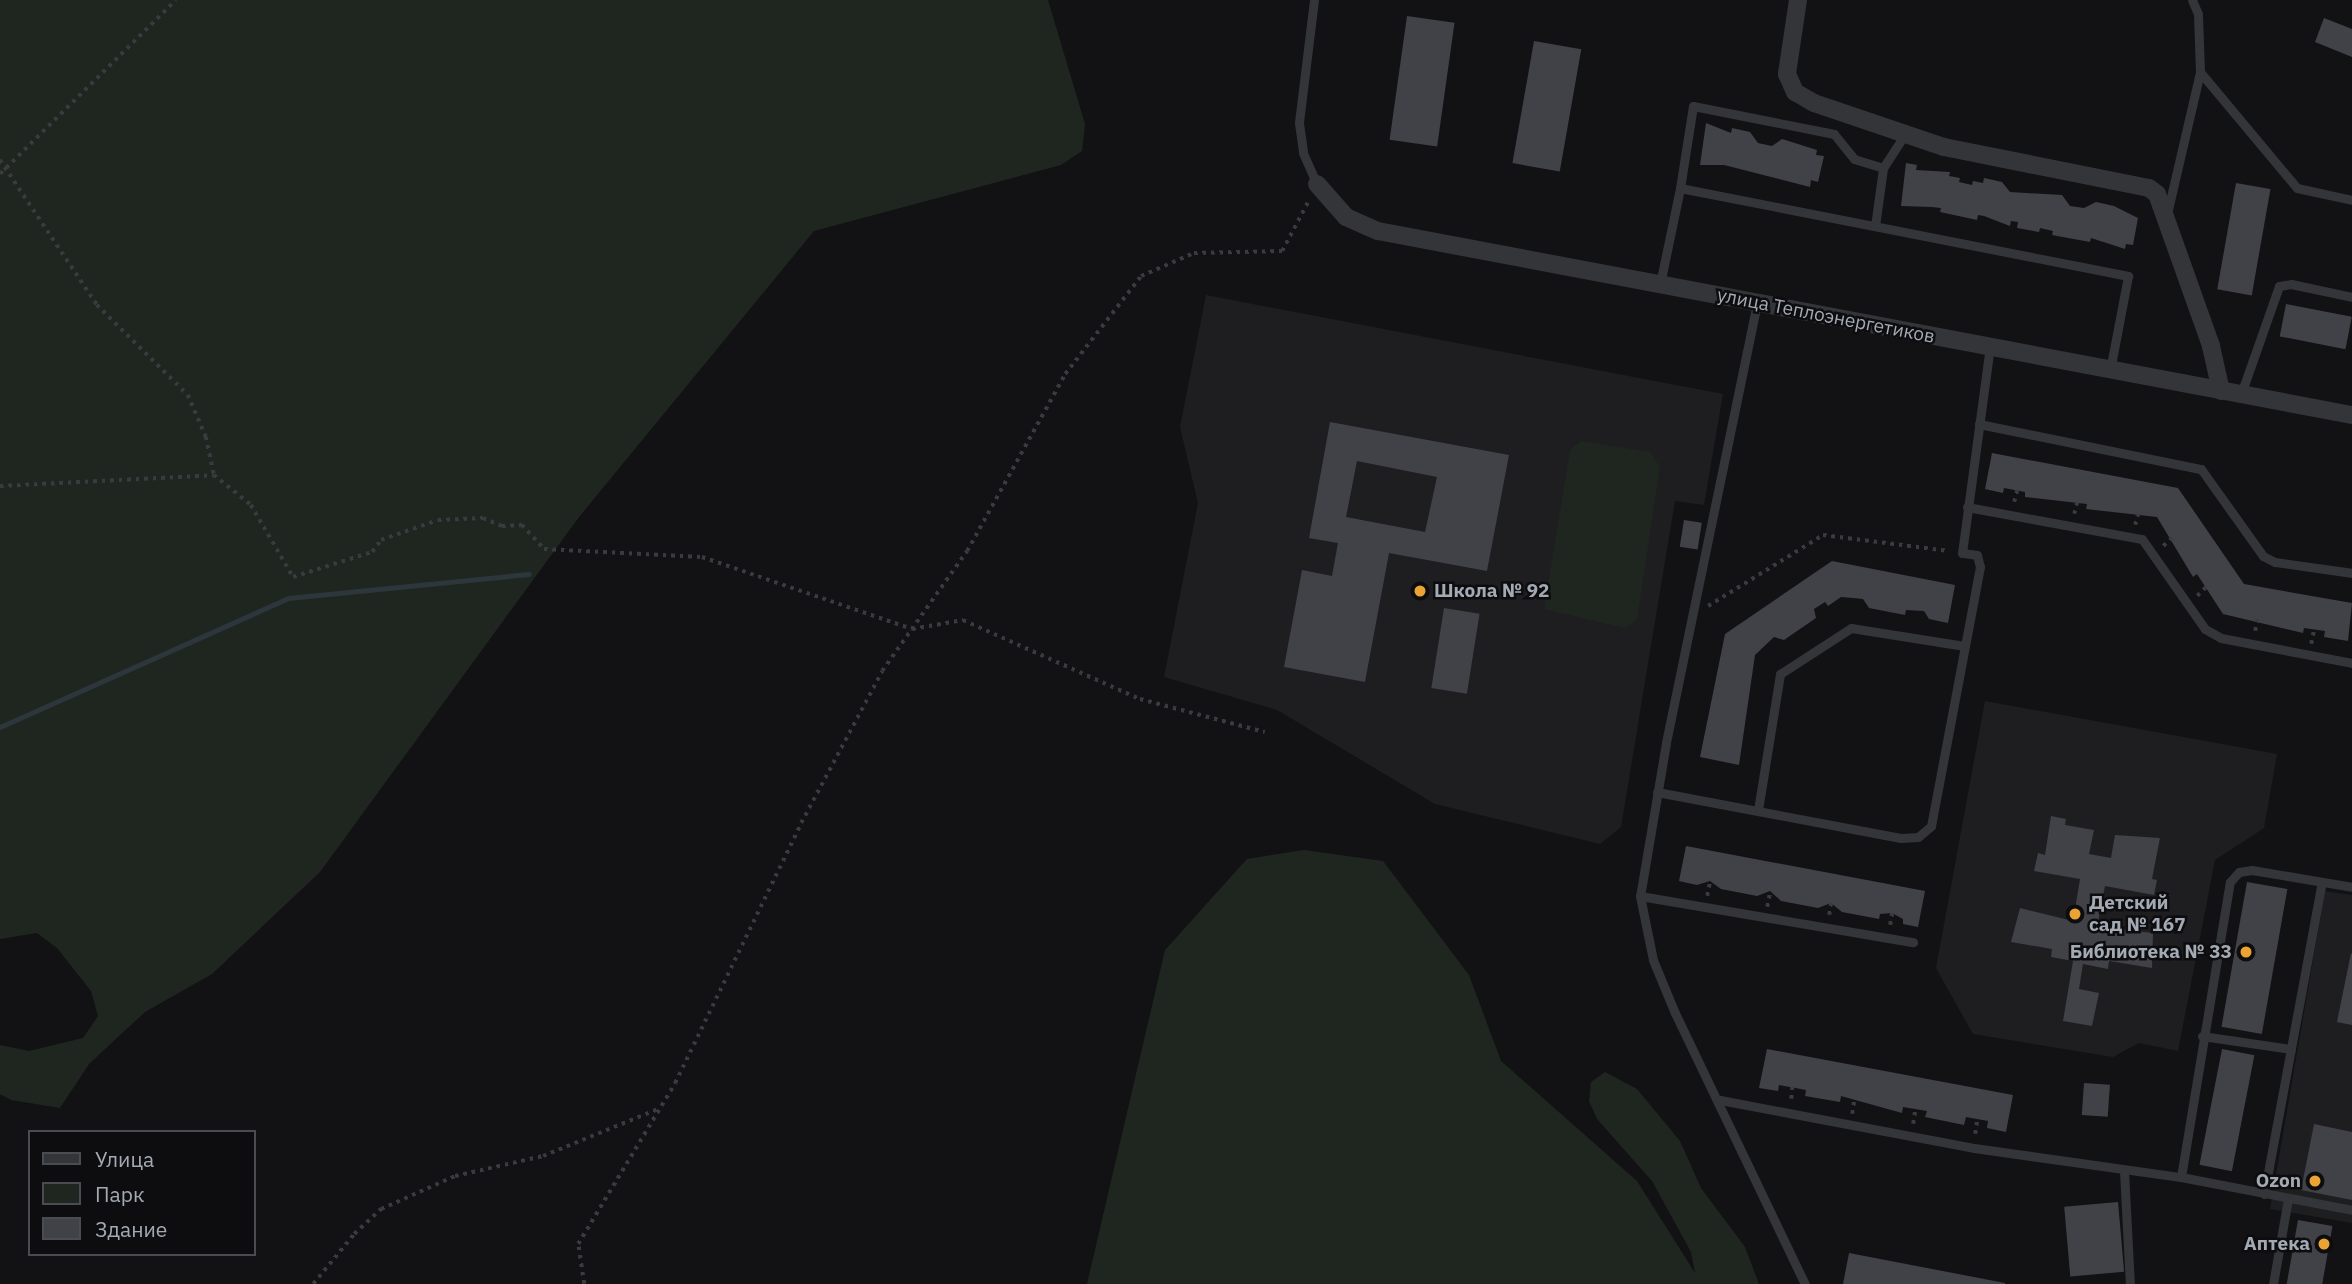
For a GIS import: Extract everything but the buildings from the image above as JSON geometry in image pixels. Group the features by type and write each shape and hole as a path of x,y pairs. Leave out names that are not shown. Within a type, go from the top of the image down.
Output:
{"street":[{"path":"1798,0 1786,58 1787,74 1795,92 1904,136 2150,188 2157,194 2211,346 2221,391"},
{"name":"улица Теплоэнергетиков","path":"1317,184 1346,217 1378,231 2352,415"}],"lane":[{"path":"1314,0 1299,123 1303,153 1317,184"},
{"path":"2165,219 2200,72 2198,14 2192,0"},
{"path":"2200,72 2297,188 2352,200"},
{"path":"1660,284 1680,188 1693,106 1834,134 1854,159 1883,168"},
{"path":"1875,226 1883,168 1904,136"},
{"path":"1680,188 2128,276 2110,370"},
{"path":"2241,394 2279,286 2291,284 2352,297"},
{"path":"1757,303 1657,792 1640,896 1653,960 1805,1284"},
{"path":"1657,792 1901,838 1918,837 1931,826 1980,567 1977,555 1962,553 1990,347"},
{"path":"1979,424 2202,468 2263,556 2275,562 2352,573"},
{"path":"1967,507 2141,539 2205,629 2221,638 2352,663"},
{"path":"1758,810 1780,674 1851,628 1965,646"},
{"path":"2181,1177 2202,1036 2230,882 2239,872 2252,870 2352,887"},
{"path":"2264,1194 2322,882"},
{"path":"1640,896 1913,942"},
{"path":"2202,1036 2291,1049"},
{"path":"1720,1100 2124,1171 2181,1177 2352,1210"},
{"path":"2124,1171 2130,1284"},
{"path":"2273,1284 2288,1199"}],"path":[{"path":"0,174 176,0"},
{"path":"0,160 97,306 188,395 206,437 214,475 251,505 293,577 372,552 382,540 438,520 483,518 502,526 522,525 544,549 702,557 912,629 963,620 1140,699 1265,732"},
{"path":"584,1284 578,1244 660,1108 801,823 882,670 967,551 1065,374 1142,276 1194,253 1282,251 1317,184"},
{"path":"0,486 214,475"},
{"path":"1692,616 1824,536 1962,553"},
{"path":"313,1284 354,1234 381,1209 455,1176 543,1156 660,1108"}],"shaded area":[{"name":"Школа № 92","path":"1206,295 1723,394 1704,505 1675,501 1621,827 1600,844 1435,804 1277,710 1164,677 1198,503 1180,427"},
{"name":"Детский сад № 167","path":"1985,701 2277,754 2264,828 2215,860 2178,1051 2139,1043 2113,1057 1973,1034 1936,968"},
{"path":"2325,891 2352,895 2352,1223 2270,1209"}],"green space":[{"path":"0,0 1048,0 1085,124 1082,151 1061,165 814,231 579,517 320,872 212,974 145,1012 89,1064 60,1108 11,1100 0,1094 0,1045 29,1051 83,1038 98,1016 91,991 57,948 37,933 0,939"},
{"path":"1581,441 1650,452 1660,467 1637,619 1625,628 1544,609 1570,450"},
{"path":"1304,850 1383,861 1469,975 1501,1061 1637,1181 1695,1273 1691,1252 1652,1181 1597,1119 1589,1101 1591,1082 1605,1072 1637,1089 1680,1141 1701,1188 1745,1247 1759,1284 1087,1284 1165,950 1247,859"}],"waterway":[{"path":"0,727 288,598 529,574"}],"place":[{"name":"Школа № 92","path":"1420,591"},
{"name":"Детский сад № 167","path":"2075,914"},
{"name":"Библиотека № 33","path":"2246,952"},
{"name":"Ozon","path":"2315,1181"},
{"name":"Аптека","path":"2324,1244"}]}
